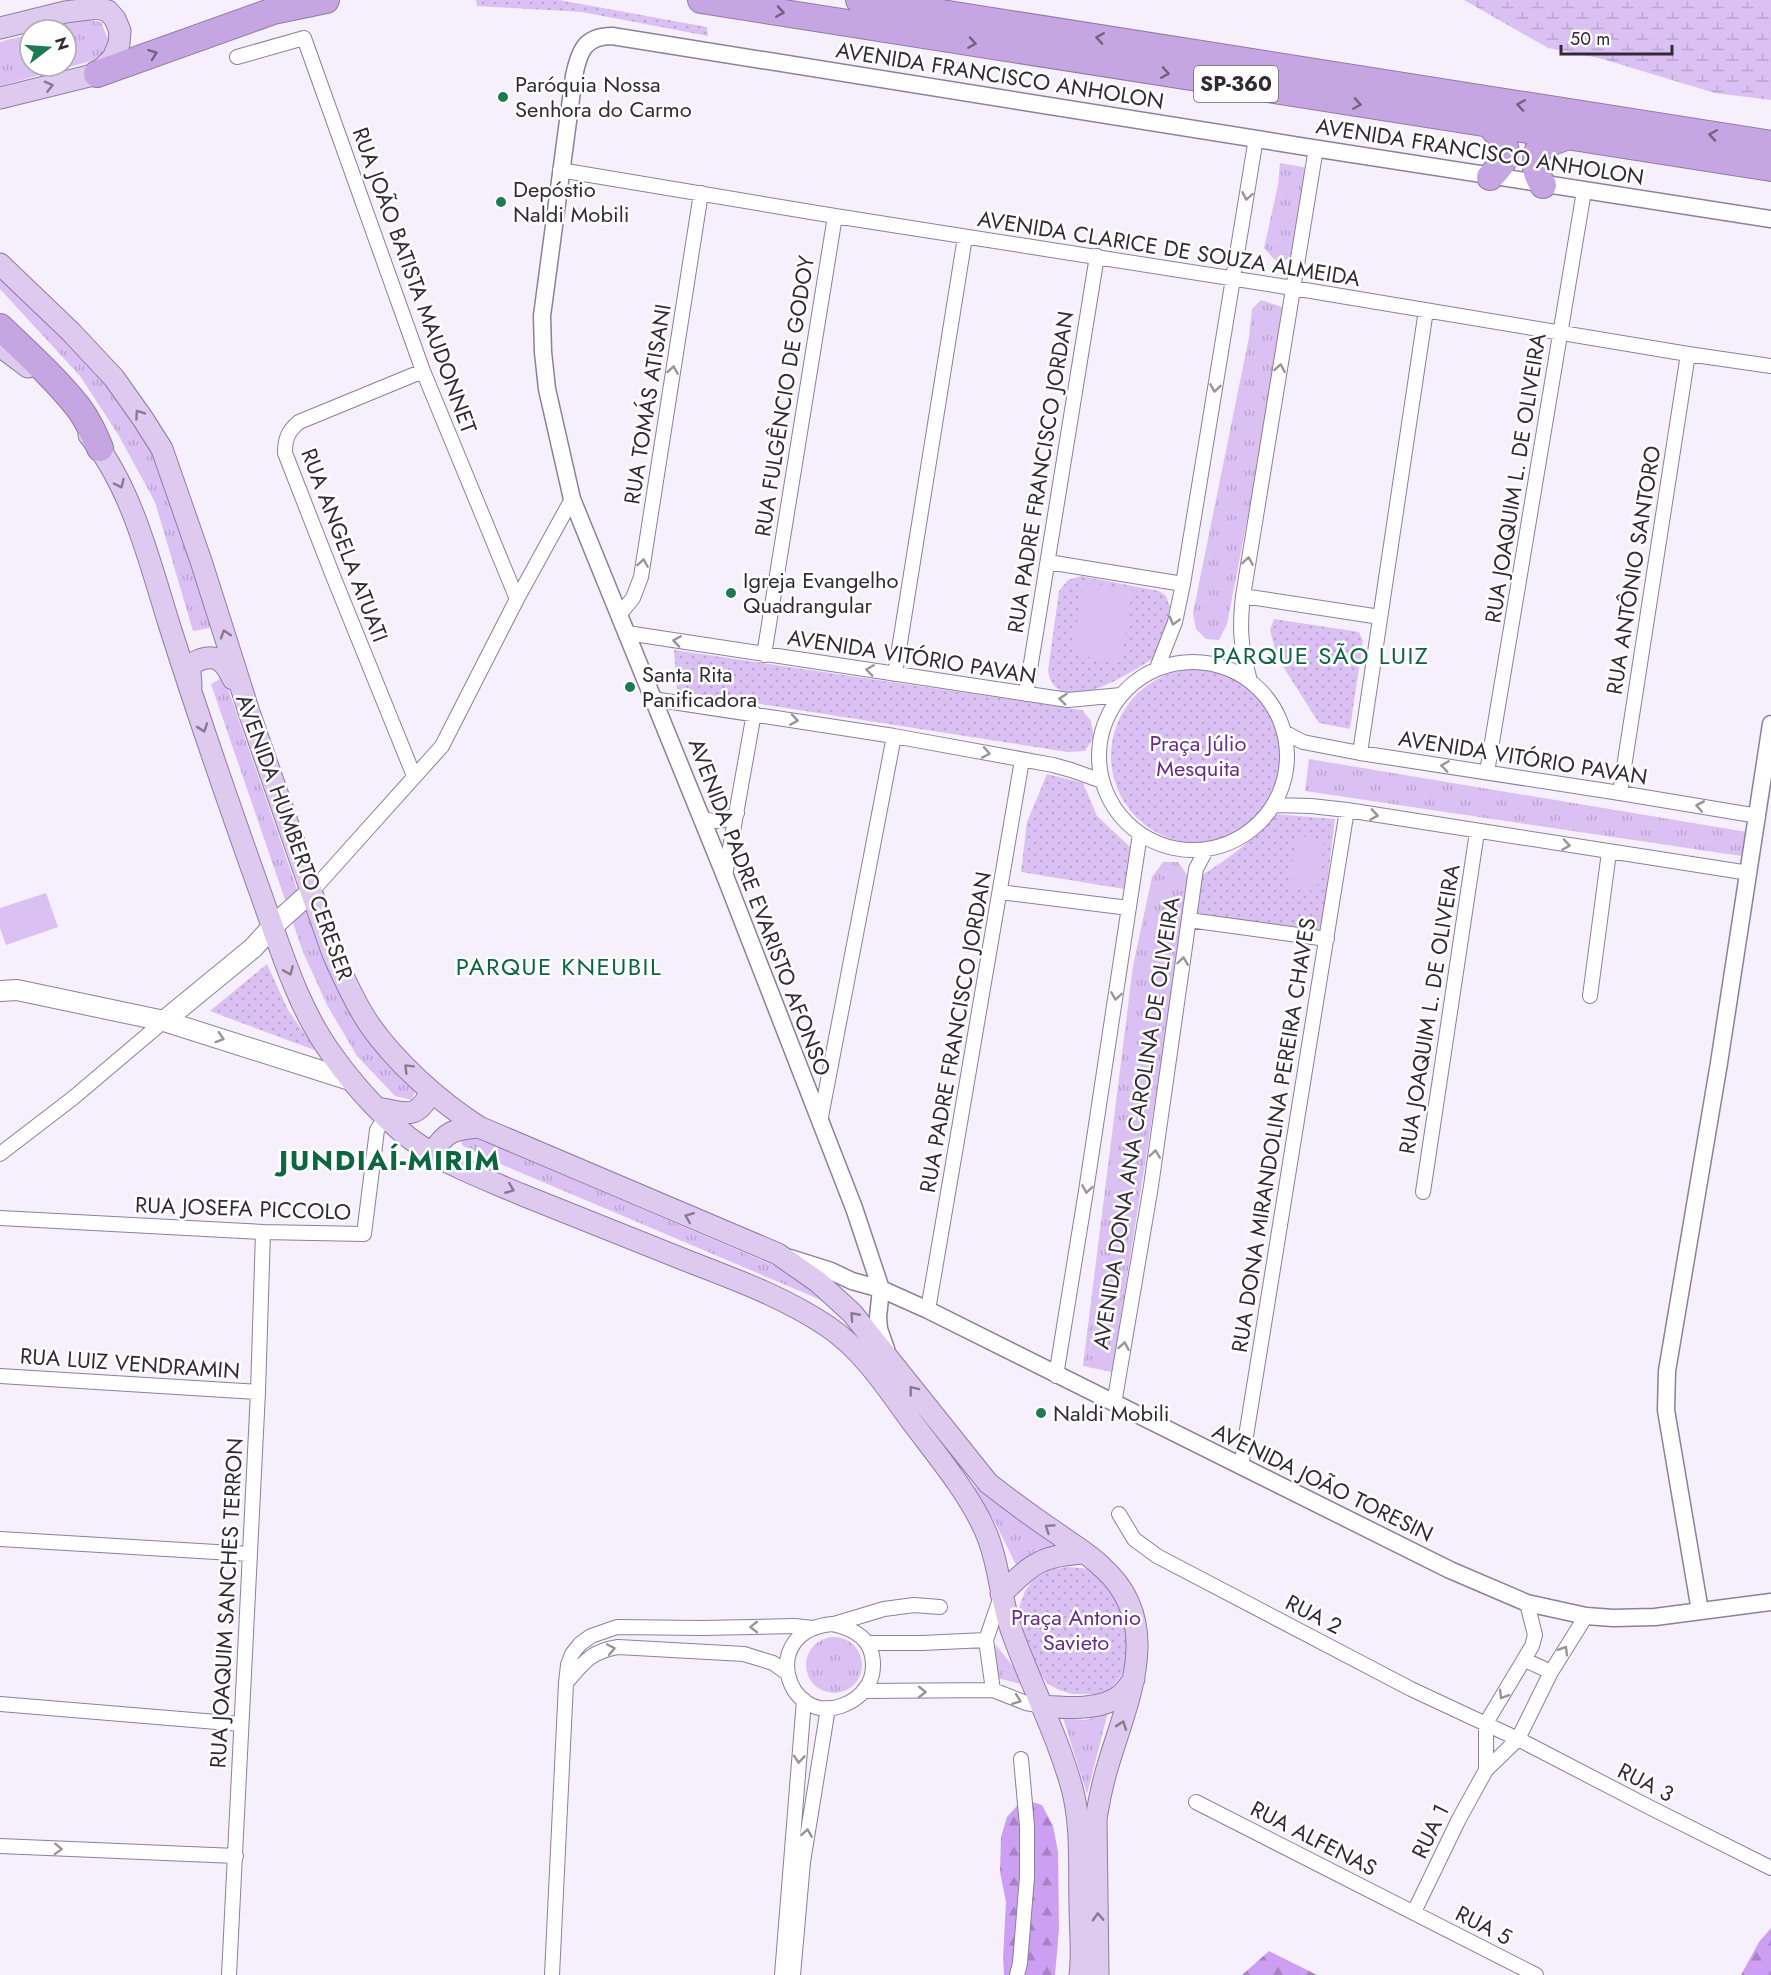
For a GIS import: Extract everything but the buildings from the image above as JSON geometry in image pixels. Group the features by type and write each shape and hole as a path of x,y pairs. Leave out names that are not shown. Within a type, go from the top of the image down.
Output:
{"highway":[{"path":"98,74 273,11 326,0"},
{"name":"SP-360","path":"701,0 1771,168"},
{"name":"SP-360","path":"859,0 1771,144"},
{"path":"1489,124 1505,144 1507,154 1502,165 1490,177"},
{"path":"1543,185 1535,169 1538,150 1568,136"},
{"path":"0,327 53,378 79,408 100,448"}],"main road":[{"path":"0,98 98,74 113,58 119,44 120,32 115,19 108,11 97,8 83,9 46,18"},
{"path":"0,20 18,22"},
{"path":"0,28 18,24"},
{"name":"AVENIDA HUMBERTO CERESER","path":"0,264 71,332 114,378 162,449 201,561 249,712 333,954 349,989 386,1046 431,1090 459,1114 479,1127 778,1254 818,1281 852,1313 988,1483 1016,1506 1084,1553 1113,1578 1125,1593 1134,1614 1137,1636 1134,1678 1100,1796 1096,1820 1098,1975"},
{"path":"0,346 37,375 100,448 127,500 154,574 192,699 285,962 305,1010 330,1053 353,1081 418,1145 432,1153 485,1179 771,1294 830,1327 873,1370 943,1463 984,1527 991,1546 1010,1626 1059,1748 1073,1792 1077,1820 1080,1975"},
{"path":"192,699 190,669 195,661 215,657 231,674 249,712"},
{"path":"164,1021 245,955 312,891"},
{"path":"0,991 17,990 164,1021 353,1081"},
{"path":"382,1112 415,1111 424,1105 431,1090"},
{"path":"432,1153 447,1133 457,1129 479,1127"},
{"path":"1001,1594 1031,1566 1049,1557 1084,1553"},
{"path":"1043,1707 1082,1708 1113,1700 1122,1694 1134,1678"}],"street":[{"name":"AVENIDA PADRE EVARISTO AFONSO","path":"612,36 602,36 592,40 585,45 577,58 542,316 547,389 572,499 725,876 854,1208 881,1289"},
{"name":"AVENIDA FRANCISCO ANHOLON","path":"612,36 1490,177 1771,219"},
{"name":"RUA JOÃO BATISTA MAUDONNET","path":"237,57 304,39 423,371 517,599"},
{"path":"1157,668 1175,622 1183,584 1256,138"},
{"path":"1250,681 1240,640 1242,596 1316,148"},
{"name":"AVENIDA CLARICE DE SOUZA ALMEIDA","path":"561,170 1771,366"},
{"name":"RUA JOAQUIM L. DE OLIVEIRA","path":"1487,772 1584,191"},
{"name":"RUA TOMÁS ATISANI","path":"619,615 633,598 641,577 701,193"},
{"name":"RUA FULGÊNCIO DE GODOY","path":"764,655 835,216"},
{"path":"895,674 965,237"},
{"name":"RUA PADRE FRANCISCO JORDAN","path":"1026,694 1096,256"},
{"path":"1360,753 1426,310"},
{"name":"RUA ANTÔNIO SANTORO","path":"1620,793 1688,354"},
{"name":"RUA ANGELA ATUATI","path":"414,776 285,453 288,435 299,422 423,371"},
{"path":"312,891 442,746 517,599 572,499"},
{"path":"1048,562 1183,584"},
{"path":"1242,596 1380,617"},
{"name":"AVENIDA VITÓRIO PAVAN","path":"627,633 1068,700 1121,695"},
{"path":"1194,661 1213,663 1233,670 1250,681 1271,703 1284,732 1287,745 1286,771 1280,794 1274,806 1256,827 1233,842 1206,850 1180,850 1159,844 1127,824 1108,797 1102,781 1099,759 1101,737 1108,715 1121,695 1144,675 1157,668 1175,663 1194,661"},
{"path":"653,699 894,736 1071,770 1102,781"},
{"path":"725,876 754,713"},
{"path":"1700,1611 1666,1410 1667,1371 1719,1063 1771,724"},
{"name":"AVENIDA VITÓRIO PAVAN","path":"1284,732 1303,742 1360,753 1758,816"},
{"path":"820,1122 894,736"},
{"name":"RUA PADRE FRANCISCO JORDAN","path":"928,1311 1022,760"},
{"path":"1274,806 1311,806 1347,810 1749,873"},
{"name":"RUA DONA MIRANDOLINA PEREIRA CHAVES","path":"1241,1467 1347,810"},
{"path":"701,818 719,822 737,813"},
{"name":"RUA JOAQUIM L. DE OLIVEIRA","path":"1423,1192 1477,832"},
{"name":"AVENIDA DONA ANA CAROLINA DE OLIVEIRA","path":"1056,1376 1140,834"},
{"name":"AVENIDA DONA ANA CAROLINA DE OLIVEIRA","path":"1114,1404 1151,1186 1196,869 1206,850"},
{"path":"1590,996 1609,852"},
{"path":"1000,892 1129,908"},
{"path":"1189,920 1327,939"},
{"path":"0,1154 73,1098 164,1021"},
{"name":"RUA JOSEFA PICCOLO","path":"0,1218 263,1232 364,1234 377,1130 382,1112"},
{"name":"RUA JOAQUIM SANCHES TERRON","path":"229,1975 258,1392 263,1232"},
{"name":"AVENIDA JOÃO TORESIN","path":"778,1254 881,1289 1450,1570 1527,1603 1586,1616 1613,1618 1655,1617 1771,1602"},
{"path":"881,1289 879,1329 891,1361"},
{"name":"RUA LUIZ VENDRAMIN","path":"0,1376 258,1392"},
{"name":"RUA 2","path":"1119,1514 1134,1539 1156,1556 1411,1689 1503,1733"},
{"path":"0,1539 249,1554"},
{"path":"993,1690 986,1640 1001,1594"},
{"path":"1486,1723 1532,1646 1535,1635 1527,1603"},
{"path":"552,1975 566,1683 568,1665 572,1654 580,1644 591,1636 617,1627 795,1626 812,1628 884,1609 914,1605 940,1607"},
{"path":"1518,1740 1551,1672 1586,1616"},
{"path":"812,1628 801,1635 792,1646 787,1659 787,1673 792,1688 804,1700 818,1708 828,1708 847,1703 863,1691 872,1677 873,1670 873,1656 868,1643 846,1627 832,1624"},
{"path":"868,1643 986,1640"},
{"path":"566,1683 586,1659 606,1649 618,1647 744,1654 773,1663 787,1673"},
{"path":"1525,1660 1551,1672"},
{"path":"863,1691 993,1690 1026,1704 1043,1707"},
{"path":"782,1975 804,1700"},
{"path":"0,1704 241,1724"},
{"path":"793,1975 803,1862 828,1708"},
{"name":"RUA 1","path":"1486,1723 1486,1770"},
{"name":"RUA 3","path":"1503,1733 1771,1868"},
{"name":"RUA 1","path":"1414,1912 1459,1819 1486,1770 1518,1740"},
{"path":"1017,1975 1027,1877 1027,1826 1021,1759"},
{"name":"RUA ALFENAS","path":"1196,1802 1414,1912"},
{"path":"0,1846 236,1856"},
{"name":"RUA 5","path":"1414,1912 1536,1975"}],"green space":[{"path":"476,0 559,0 707,27 708,36 582,12 477,6"},
{"path":"1464,0 1771,0 1771,100 1715,93 1599,58 1548,48"},
{"path":"78,20 101,22 110,44 98,59 78,65"},
{"path":"18,37 18,78 29,78 0,86 0,42"},
{"path":"1280,163 1308,168 1293,259 1275,260 1264,248 1278,185"},
{"path":"0,275 81,355 152,448 213,617 209,628 193,631 155,502 119,436 80,376 0,289"},
{"path":"1261,300 1288,309 1227,624 1219,640 1206,639 1196,629 1193,613 1249,337 1252,309"},
{"name":"Praça Júlio Mesquita","path":"1081,576 1159,591 1166,596 1170,607 1159,655 1099,688 1082,693 1066,693 1055,686 1048,671 1059,591 1068,580"},
{"path":"1084,582 1132,590 1121,662 1072,654"},
{"name":"Praça Júlio Mesquita","path":"1274,619 1359,632 1363,641 1350,729 1319,723 1277,657 1270,630"},
{"path":"674,650 1082,710 1091,721 1094,737 1085,751 1068,752 677,691"},
{"name":"Praça Júlio Mesquita","path":"1198,669 1215,670 1231,675 1247,683 1260,694 1271,707 1279,723 1284,739 1284,773 1279,789 1271,805 1260,818 1247,829 1231,837 1215,842 1198,843 1181,842 1165,837 1149,829 1136,818 1125,805 1117,789 1112,773 1111,756 1112,739 1117,723 1125,707 1136,694 1149,683 1165,675 1181,670"},
{"path":"224,677 301,901 351,1007 416,1089 412,1100 395,1096 357,1056 327,1005 303,952 211,684"},
{"path":"1309,759 1747,832 1741,856 1305,791"},
{"name":"Praça Júlio Mesquita","path":"1047,774 1083,783 1097,816 1130,847 1124,889 1021,872 1027,822"},
{"name":"Praça Júlio Mesquita","path":"1274,814 1335,819 1321,934 1196,914 1202,875 1241,848"},
{"path":"1298,836 1324,840 1316,891 1287,888"},
{"path":"1163,862 1178,862 1190,879 1112,1372 1083,1366 1133,966 1152,877"},
{"path":"46,893 58,927 6,945 0,928 0,908"},
{"path":"267,964 288,1010 317,1051 210,1011"},
{"path":"467,1134 787,1271 833,1305 505,1166 463,1146 459,1137"},
{"path":"969,1483 1057,1545 1036,1550 1016,1565 996,1524"},
{"name":"Praça Antonio Savieto","path":"1067,1567 1093,1569 1113,1587 1124,1612 1130,1656 1123,1673 1109,1691 1072,1694 1048,1684 1040,1674 1020,1622 1019,1608 1025,1591 1034,1579 1049,1570"},
{"path":"828,1637 840,1637 850,1641 858,1649 862,1665 858,1681 850,1689 840,1693 828,1693 818,1689 810,1681 806,1671 806,1659 810,1649 818,1641"},
{"path":"995,1644 1029,1686 997,1678"},
{"path":"1108,1712 1087,1794 1063,1718 1086,1720"},
{"path":"1023,1799 1042,1805 1053,1826 1058,1852 1059,1930 1055,1975 1004,1975 1006,1902 1000,1872 1001,1837 1007,1817"},
{"path":"1771,1928 1771,1975 1741,1975 1759,1942"},
{"path":"1269,1951 1317,1975 1242,1975"}],"place":[{"name":"Paróquia Nossa Senhora do Carmo","path":"503,97"},
{"name":"Depóstio Naldi Mobili","path":"501,202"},
{"name":"Igreja Evangelho Quadrangular","path":"731,593"},
{"name":"Santa Rita Panificadora","path":"630,687"},
{"name":"Naldi Mobili","path":"1041,1413"}],"district":[{"name":"PARQUE SÃO LUIZ","path":"1321,656"},
{"name":"PARQUE KNEUBIL","path":"559,967"},
{"name":"JUNDIAÍ-MIRIM","path":"390,1160"}]}
